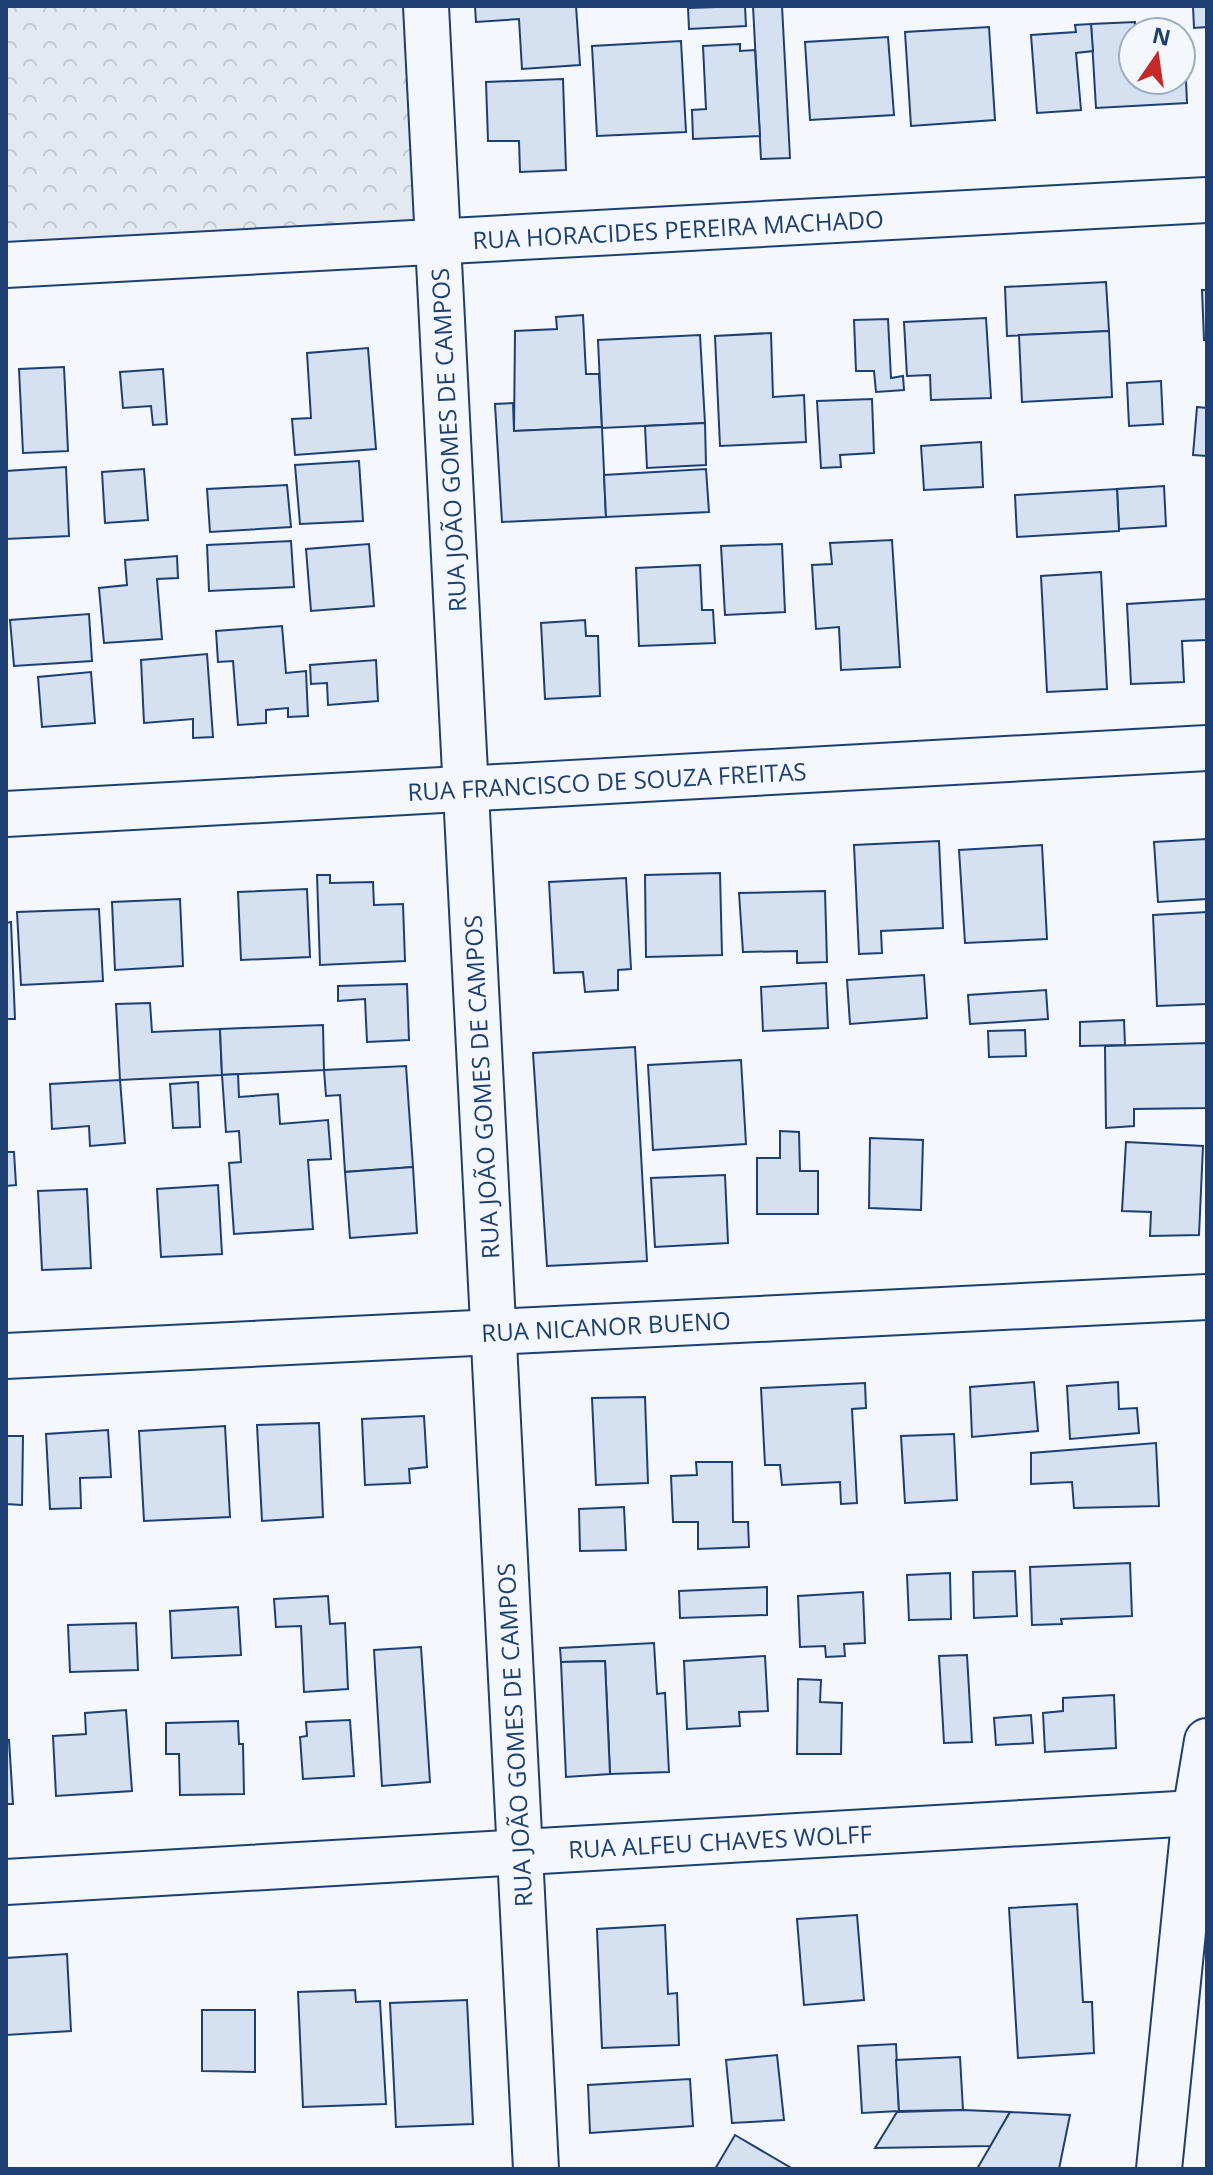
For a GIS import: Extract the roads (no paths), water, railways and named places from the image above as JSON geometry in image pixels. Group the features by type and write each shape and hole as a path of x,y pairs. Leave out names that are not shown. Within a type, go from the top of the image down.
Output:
{"street":[{"name":"RUA JOÃO GOMES DE CAMPOS","path":"426,6 536,2169"},
{"name":"RUA HORACIDES PEREIRA MACHADO","path":"6,265 1207,200"},
{"name":"RUA FRANCISCO DE SOUZA FREITAS","path":"6,814 1207,748"},
{"name":"RUA NICANOR BUENO","path":"6,1356 1207,1297"},
{"path":"1159,2169 1198,1873 1195,1813 1207,1741"},
{"name":"RUA ALFEU CHAVES WOLFF","path":"6,1882 1195,1813"}]}
